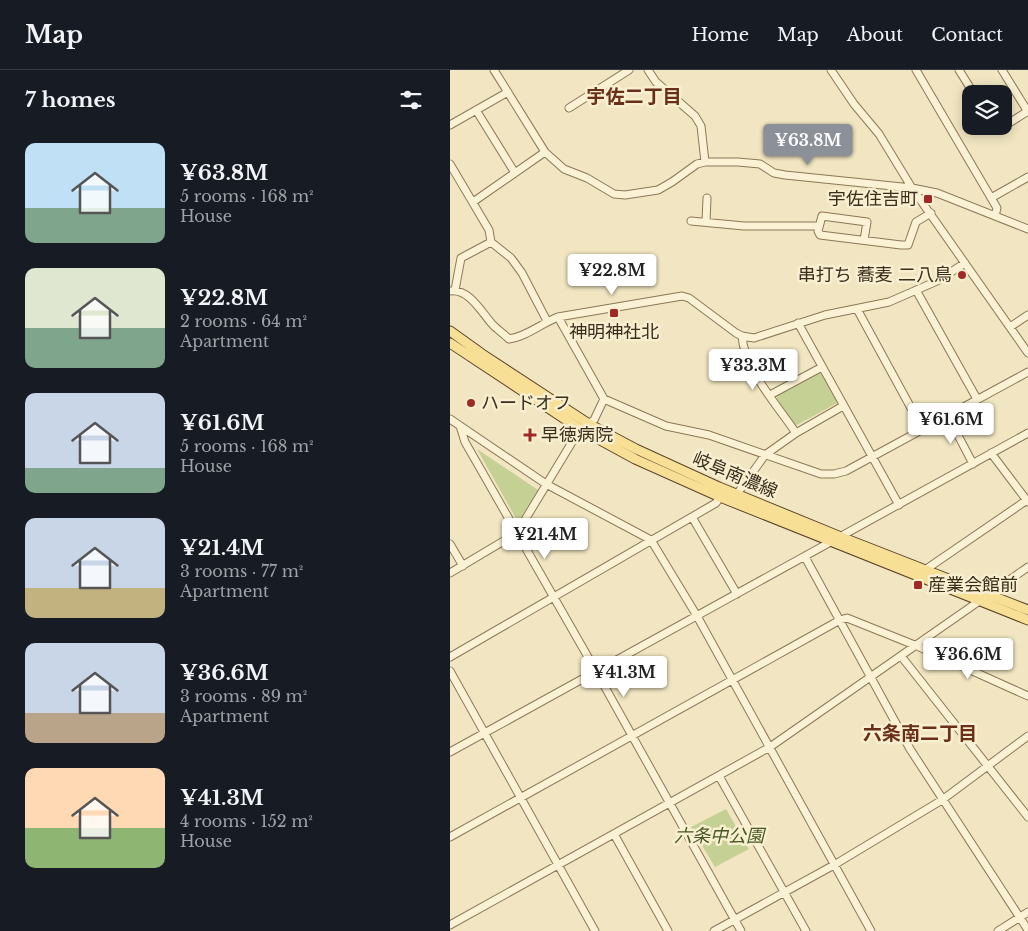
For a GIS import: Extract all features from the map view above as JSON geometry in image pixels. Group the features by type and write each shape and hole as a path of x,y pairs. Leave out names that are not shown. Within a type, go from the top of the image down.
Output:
{"main road":[{"name":"岐阜南濃線","path":"450,331 589,424 636,449 737,494 841,537 1028,610"},
{"name":"岐阜南濃線","path":"450,343 580,430 635,458 720,497 1028,620"}],"street":[{"path":"494,70 545,152 564,169 587,178 614,194 625,195 658,190 697,164 705,162 738,162 760,164 774,172 785,174 912,188 936,193 1028,229"},
{"path":"569,108 629,70"},
{"path":"648,70 656,82 695,116 701,126 705,162"},
{"path":"831,70 854,104 878,134 912,188 1028,353"},
{"path":"916,70 997,208 996,216"},
{"path":"959,70 968,85"},
{"path":"1002,70 1028,112 1012,122"},
{"path":"450,125 508,92"},
{"path":"476,110 515,172"},
{"path":"472,202 545,152"},
{"path":"450,164 489,230 491,242 511,258 522,273 548,321"},
{"path":"991,198 1028,177"},
{"path":"706,222 707,198"},
{"path":"864,240 866,222 822,216 818,231 820,235 864,240 908,245 916,222 930,213"},
{"path":"1016,224 1028,220"},
{"path":"691,221 744,226 819,226"},
{"path":"491,242 461,258 453,291 470,298 495,327 509,339 516,338 558,317 682,296 689,298 736,333 754,338 825,315 889,302 937,281 966,263"},
{"path":"916,290 977,399"},
{"path":"857,309 923,430"},
{"path":"1010,327 1028,315"},
{"path":"558,317 604,399 666,426 709,435 821,474 834,474 846,471 1028,372"},
{"path":"798,323 899,505"},
{"path":"742,336 750,366 796,433"},
{"path":"770,395 822,367"},
{"path":"450,573 517,533 580,430 594,420 604,399"},
{"path":"737,494 765,455 796,433 843,406"},
{"path":"948,416 973,464"},
{"path":"450,419 546,484 651,540 697,616 871,931"},
{"path":"460,426 465,442 632,735 740,931"},
{"path":"450,752 1028,433"},
{"path":"925,570 1027,501 992,453"},
{"path":"450,657 692,517 716,502 720,497"},
{"path":"692,517 737,594"},
{"path":"450,544 462,566"},
{"path":"805,557 910,749 1028,930"},
{"path":"452,931 450,926 770,747 1028,568"},
{"path":"450,836 840,620 848,618 917,646 1028,696"},
{"path":"901,656 1028,817"},
{"path":"450,671 522,797 595,931"},
{"path":"714,931 834,865 942,800 1028,736"},
{"path":"719,776 806,931"},
{"path":"614,834 668,931"},
{"path":"998,931 1028,912"}],"green space":[{"path":"820,370 839,402 795,426 777,399 777,394"},
{"path":"477,449 538,490 518,522"},
{"name":"六条中公園","path":"726,809 749,849 715,867 691,827"}],"place":[{"name":"宇佐住吉町","path":"928,199"},
{"name":"串打ち 蕎麦 二八鳥","path":"962,275"},
{"name":"神明神社北","path":"614,313"},
{"name":"ハードオフ","path":"471,403"},
{"name":"早徳病院","path":"530,435"},
{"name":"産業会館前","path":"918,585"}],"district":[{"name":"宇佐二丁目","path":"634,96"},
{"name":"六条南二丁目","path":"920,733"}]}
